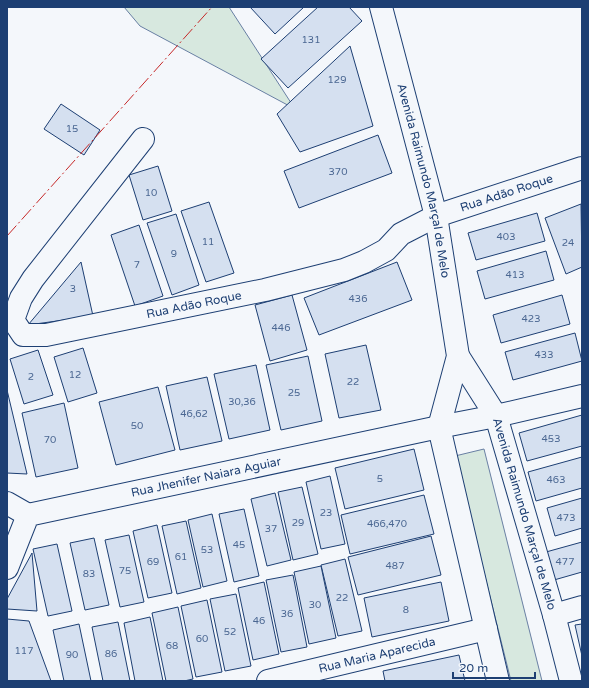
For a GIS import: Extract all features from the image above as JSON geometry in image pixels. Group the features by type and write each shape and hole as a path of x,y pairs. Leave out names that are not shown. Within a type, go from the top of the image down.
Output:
{"street":[{"name":"Avenida Raimundo Marçal de Melo","path":"381,7 436,216 458,356 440,427 498,681"},
{"name":"Rua Adão Roque","path":"143,140 32,279 21,298 13,320 23,334 46,336 265,290 344,270 364,262 386,250 401,234 436,216 582,168"},
{"name":"Avenida Raimundo Marçal de Melo","path":"458,356 496,416 554,615 571,681"},
{"name":"Rua Jhenifer Naiara Aguiar","path":"28,516 496,416 582,396"},
{"path":"7,504 28,516 7,568"},
{"path":"554,615 582,607"},
{"name":"Rua Maria Aparecida","path":"268,681 486,629"}],"shaded area":[{"path":"124,7 229,7 295,109 140,26"},
{"path":"484,449 542,681 511,681 455,456"}],"building":[{"path":"250,7 304,7 275,34"},
{"path":"318,7 349,7 362,21 288,88 261,59"},
{"path":"350,46 373,126 300,152 277,114"},
{"path":"61,104 100,130 84,155 44,129"},
{"path":"378,135 392,173 299,208 284,171"},
{"path":"158,166 172,211 143,220 129,175"},
{"path":"209,202 234,273 206,282 181,211"},
{"path":"581,204 582,267 566,274 545,218"},
{"path":"537,213 545,241 476,260 468,233"},
{"path":"176,214 199,285 172,295 147,223"},
{"path":"139,225 163,296 135,306 111,235"},
{"path":"546,251 554,280 485,299 477,271"},
{"path":"81,262 93,316 28,325"},
{"path":"397,262 412,300 319,335 304,298"},
{"path":"292,295 307,350 270,361 255,305"},
{"path":"562,295 570,324 501,343 493,315"},
{"path":"575,333 582,361 513,380 505,352"},
{"path":"366,345 381,410 339,418 325,354"},
{"path":"83,348 97,393 68,402 54,357"},
{"path":"38,350 53,395 24,404 10,359"},
{"path":"308,356 322,421 281,430 266,365"},
{"path":"256,365 270,430 229,439 214,374"},
{"path":"207,377 222,441 180,450 166,386"},
{"path":"158,387 175,450 116,465 99,402"},
{"path":"7,390 27,474 7,473"},
{"path":"64,403 78,468 36,477 22,413"},
{"path":"582,415 582,446 527,461 519,433"},
{"path":"414,449 424,490 345,509 335,468"},
{"path":"582,457 582,488 536,501 528,472"},
{"path":"330,476 345,544 321,549 306,482"},
{"path":"302,487 318,554 293,560 278,492"},
{"path":"275,493 291,560 267,566 251,499"},
{"path":"424,495 434,534 350,554 341,515"},
{"path":"582,498 582,528 555,536 547,508"},
{"path":"244,509 259,576 234,582 219,514"},
{"path":"212,514 227,581 203,587 188,520"},
{"path":"186,521 201,588 177,594 162,526"},
{"path":"157,525 172,593 148,598 133,531"},
{"path":"129,535 144,602 120,607 105,540"},
{"path":"431,536 441,575 358,595 348,557"},
{"path":"94,538 109,605 85,610 70,543"},
{"path":"582,542 582,572 554,580 546,552"},
{"path":"57,544 72,611 48,616 33,549"},
{"path":"32,553 37,611 7,609 7,599"},
{"path":"345,559 362,631 338,636 321,565"},
{"path":"321,566 336,638 309,644 294,572"},
{"path":"293,575 307,647 281,652 266,580"},
{"path":"264,582 279,654 253,660 238,588"},
{"path":"441,582 449,621 372,637 364,598"},
{"path":"236,594 251,666 225,671 210,599"},
{"path":"207,600 222,672 196,677 181,606"},
{"path":"178,607 193,679 184,681 166,681 152,613"},
{"path":"150,617 163,681 135,681 124,623"},
{"path":"7,619 29,621 51,681 7,681"},
{"path":"118,622 130,681 103,681 92,627"},
{"path":"79,624 91,681 64,681 53,630"},
{"path":"582,624 582,656 575,625"},
{"path":"459,655 465,681 385,681 383,671"}],"power":[{"path":"7,236 212,7"}]}
